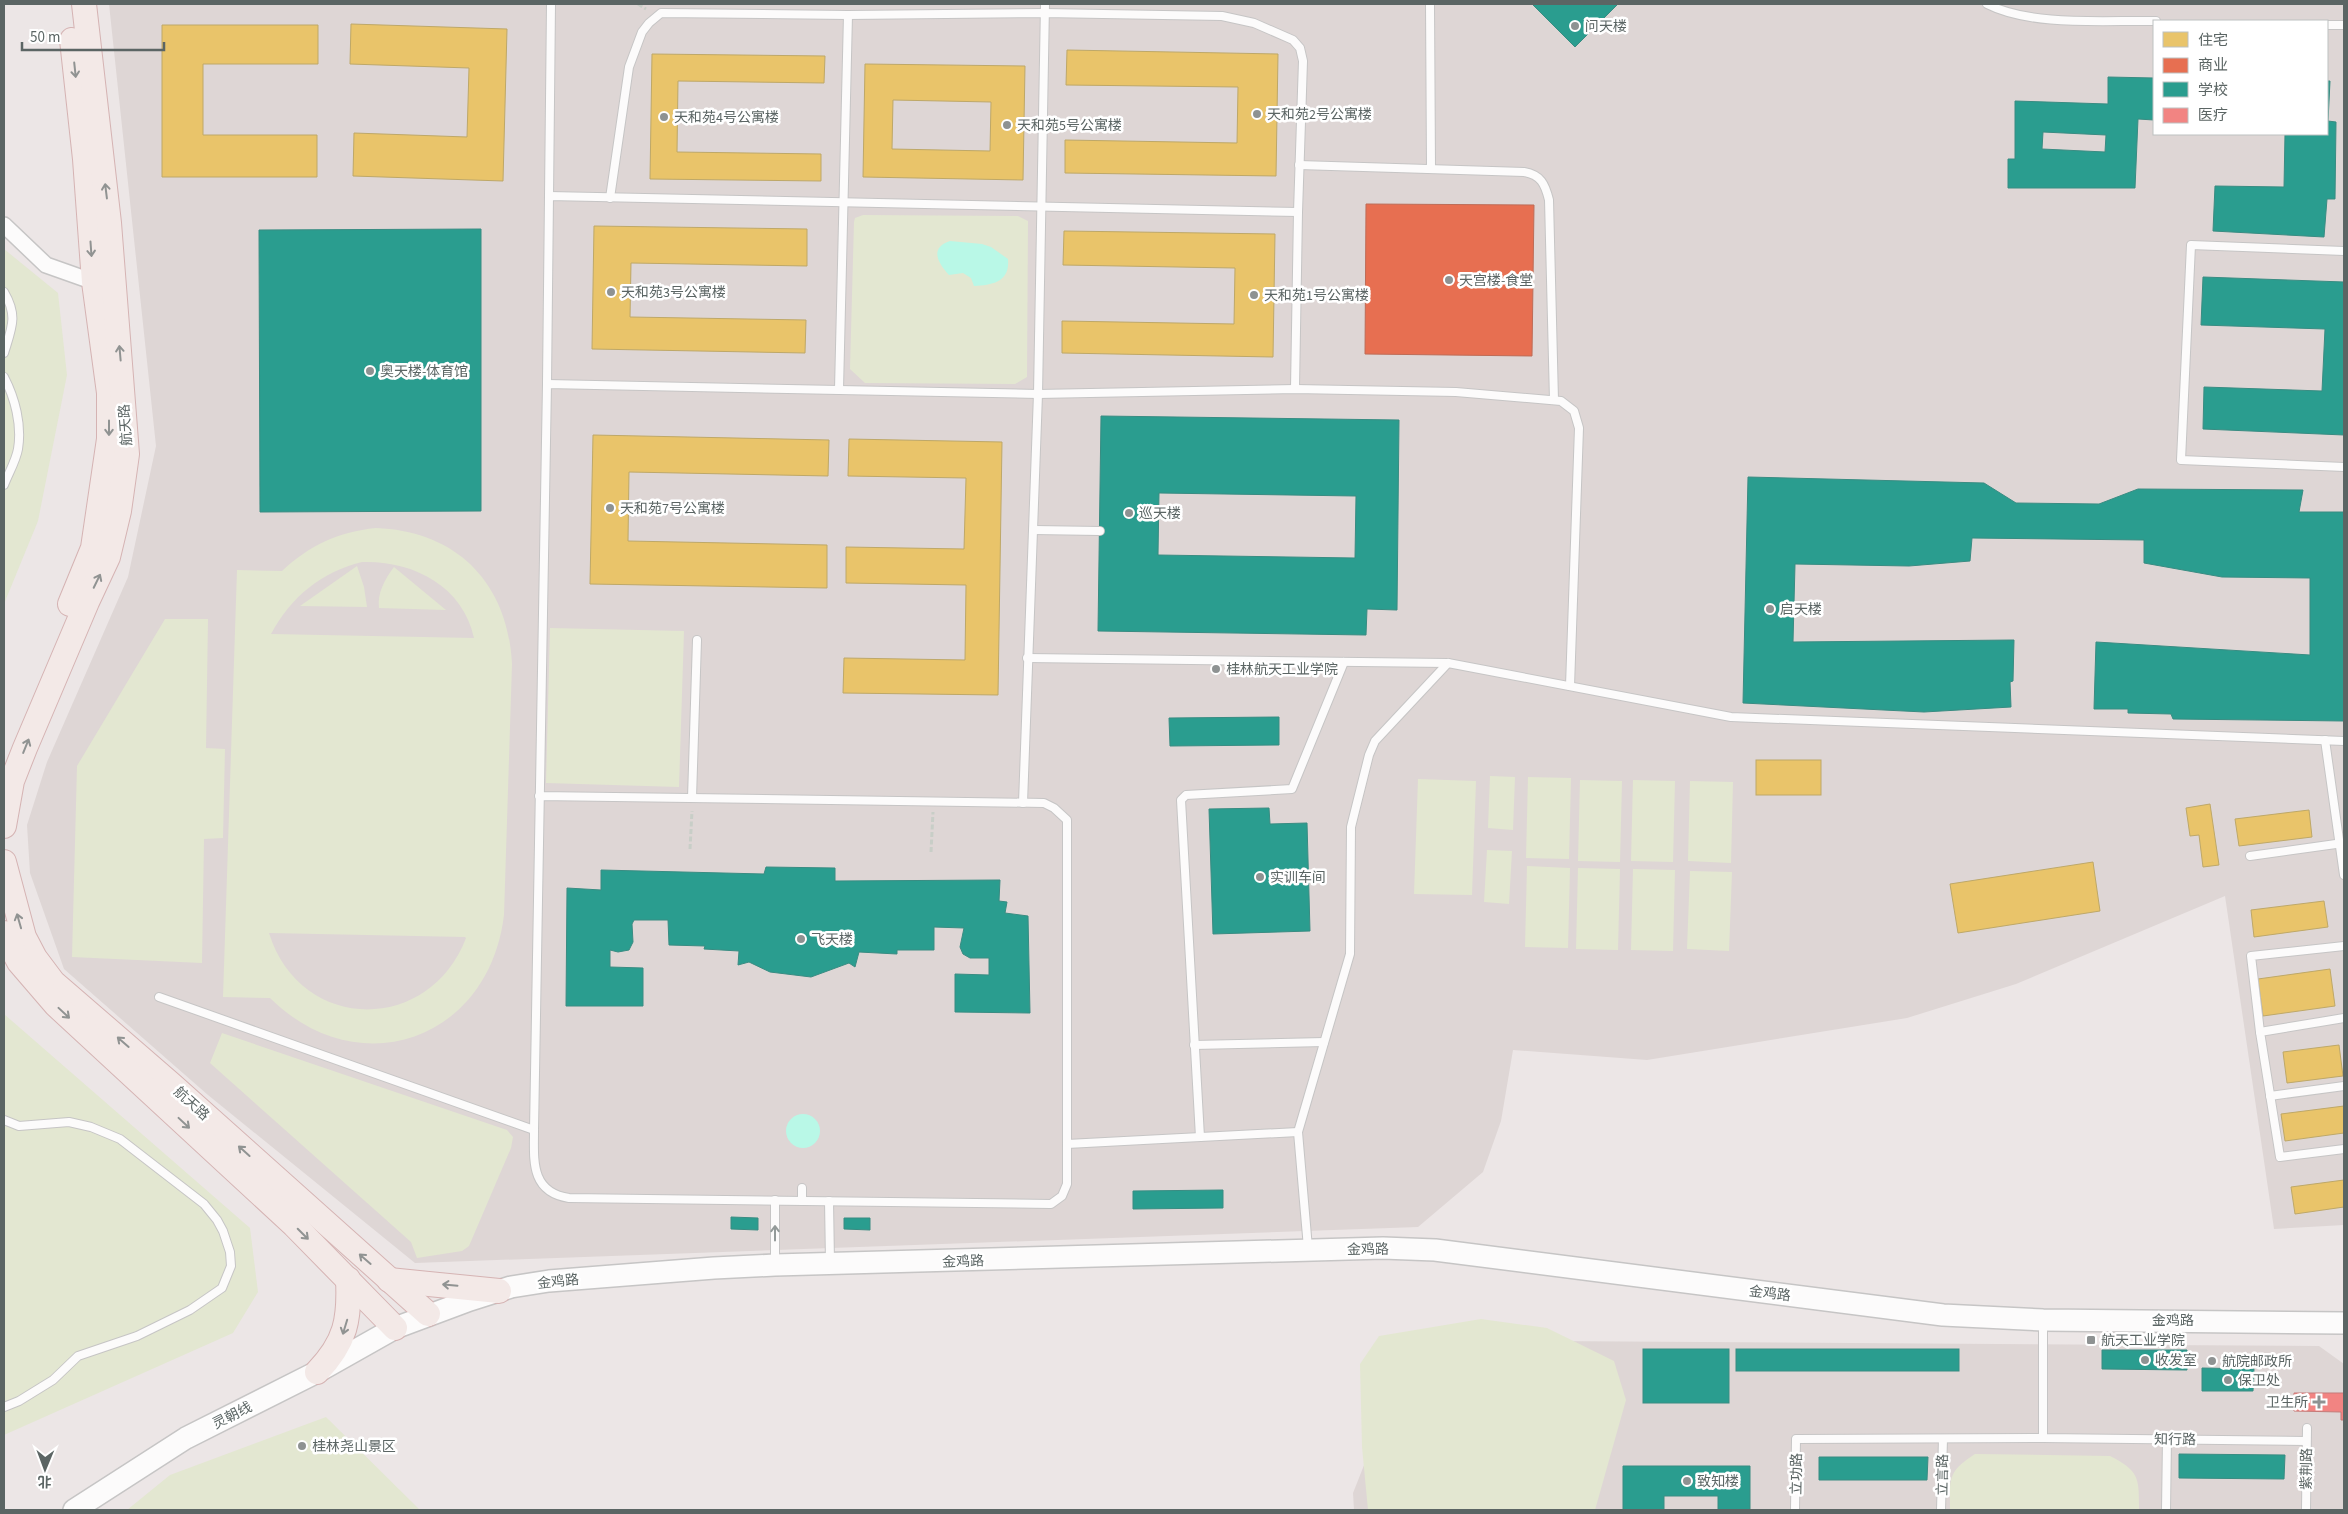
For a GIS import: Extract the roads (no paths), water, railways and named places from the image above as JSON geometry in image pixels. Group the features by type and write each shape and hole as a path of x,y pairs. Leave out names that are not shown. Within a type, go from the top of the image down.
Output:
{"main road":[{"name":"航天路","path":"4,760 93,548 109,439 109,392 94,282 85,159 70,4"},
{"name":"航天路","path":"4,826 12,781 87,602 108,557 119,511 127,454 110,223 84,4"},
{"name":"航天路","path":"4,862 24,936 53,982 428,1314"},
{"name":"航天路","path":"4,933 19,962 56,1005 294,1225 395,1328"},
{"name":"金鸡路","path":"395,1328 428,1314 499,1291 567,1280 714,1268 1308,1250 1436,1250 1944,1315 2043,1320 2344,1323"},
{"path":"317,1372 337,1347 344,1332 349,1312 348,1279"},
{"path":"389,1280 499,1291"},
{"name":"灵朝线","path":"74,1510 186,1438 317,1372 395,1328"}],"street":[{"path":"4,225 46,265 94,282"}],"lane":[{"path":"539,796 1044,803 1059,812 1067,820 1066,1190 1051,1204 562,1197 546,1188 536,1174 534,1166 534,1130 539,796 547,384 551,4"},
{"path":"744,4 744,13"},
{"path":"1023,803 1038,394 1045,4"},
{"path":"1430,4 1430,168"},
{"path":"1987,4 1999,10 2034,19 2153,21"},
{"path":"610,198 629,66 634,49 648,23 661,13 848,15 1044,13 1222,16 1254,23 1293,40 1300,48 1303,61 1295,389"},
{"path":"839,390 848,15"},
{"path":"2328,25 2344,25"},
{"path":"1299,165 1524,172 1533,174 1542,181 1549,200 1554,400"},
{"path":"549,196 1298,212"},
{"path":"2344,252 2191,245 2181,460 2344,467"},
{"path":"4,292 13,308 11,332 4,353"},
{"path":"4,377 11,390 18,422 18,450 4,486"},
{"path":"547,384 1038,394 1295,389 1456,392 1561,402 1574,412 1579,428 1570,686"},
{"path":"1034,530 1100,531"},
{"path":"692,798 698,640"},
{"path":"1027,658 1448,663 1731,718 2344,741"},
{"path":"1200,1137 1181,800 1186,795 1292,789 1344,662"},
{"path":"1308,1250 1298,1132 1350,954 1351,827 1369,755 1375,741 1384,729 1448,663"},
{"path":"2324,740 2342,843 2344,875"},
{"path":"2250,856 2342,843"},
{"path":"2344,946 2251,956 2260,1032 2280,1157 2344,1149"},
{"path":"159,997 534,1130"},
{"path":"2260,1032 2344,1018"},
{"path":"1194,1045 1324,1042"},
{"path":"2270,1096 2344,1086"},
{"path":"4,1120 19,1126 69,1122 91,1127 120,1139 204,1204 223,1231 230,1252 231,1266 222,1288 190,1310 137,1336 78,1356 53,1380 19,1401 4,1407"},
{"path":"1067,1144 1298,1132"},
{"path":"802,1188 802,1201"},
{"path":"775,1200 775,1266"},
{"path":"829,1201 830,1265"},
{"path":"2043,1320 2043,1438"},
{"name":"紫荆路","path":"2306,1428 2306,1510"},
{"name":"知行路","path":"1796,1439 2043,1438 2306,1441"},
{"name":"立功路","path":"1795,1510 1796,1439"},
{"name":"立言路","path":"1941,1510 1943,1439"},
{"path":"2166,1510 2167,1439"}],"place":[{"name":"问天楼","path":"1575,26"},
{"name":"天和苑2号公寓楼","path":"1257,114"},
{"name":"天和苑4号公寓楼","path":"664,117"},
{"name":"天和苑5号公寓楼","path":"1007,125"},
{"name":"天宫楼-食堂","path":"1449,280"},
{"name":"天和苑3号公寓楼","path":"611,292"},
{"name":"天和苑1号公寓楼","path":"1254,295"},
{"name":"奥天楼-体育馆","path":"370,371"},
{"name":"天和苑7号公寓楼","path":"610,508"},
{"name":"巡天楼","path":"1129,513"},
{"name":"启天楼","path":"1770,609"},
{"name":"桂林航天工业学院","path":"1216,669"},
{"name":"实训车间","path":"1260,877"},
{"name":"飞天楼","path":"801,939"},
{"name":"航天工业学院","path":"2091,1340"},
{"name":"收发室","path":"2145,1360"},
{"name":"航院邮政所","path":"2212,1361"},
{"name":"保卫处","path":"2228,1380"},
{"name":"卫生所","path":"2319,1402"},
{"name":"桂林尧山景区","path":"302,1446"},
{"name":"致知楼","path":"1687,1481"}]}
